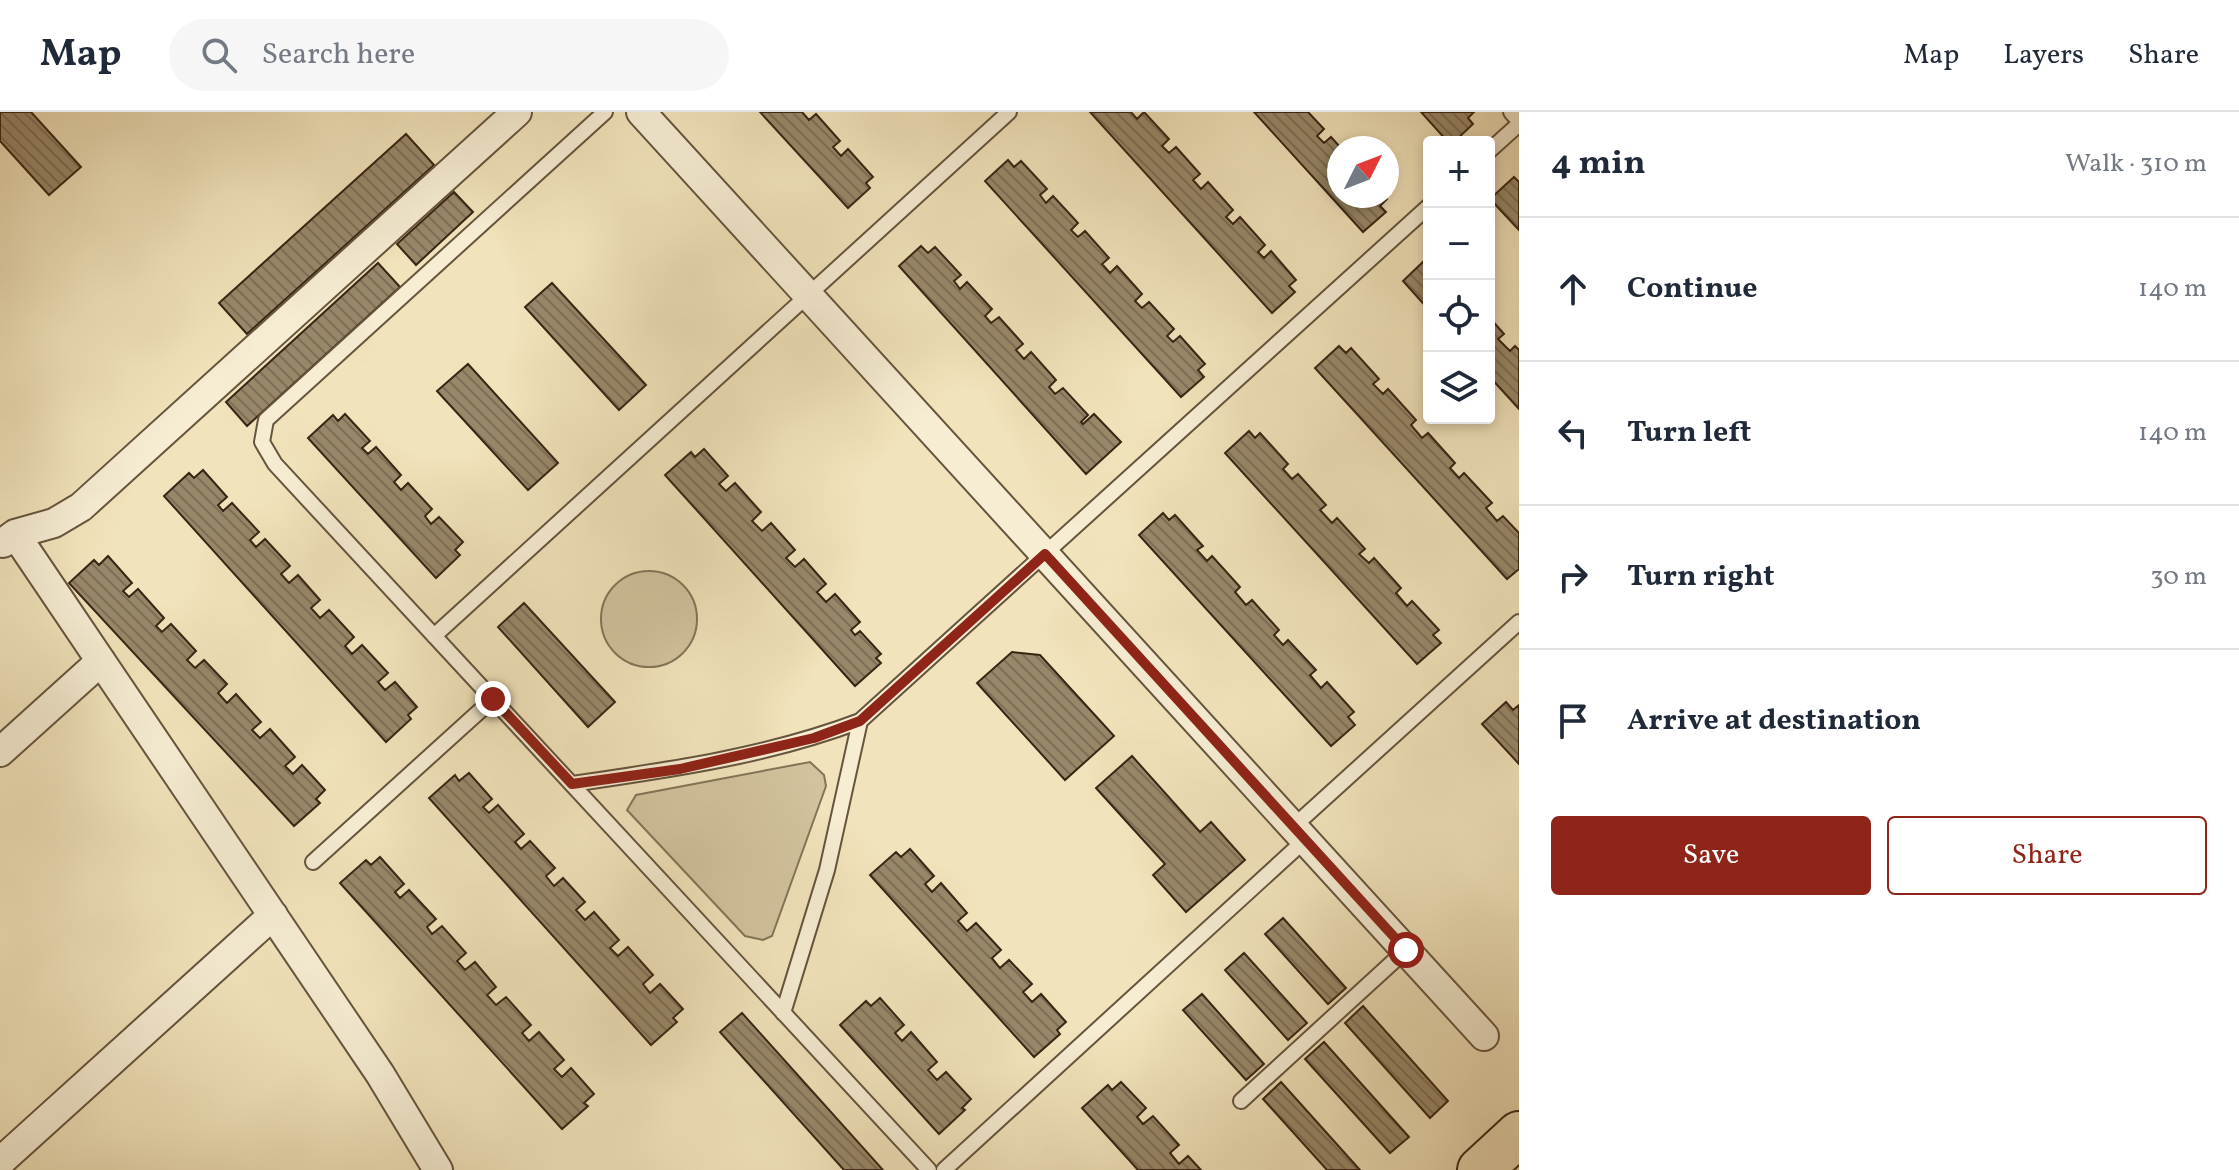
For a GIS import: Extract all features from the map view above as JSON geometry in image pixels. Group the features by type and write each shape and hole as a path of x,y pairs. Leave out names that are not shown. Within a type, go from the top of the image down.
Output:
{"main road":[{"path":"1480,1170 1519,1134"}],"street":[{"path":"438,1170 380,1074 101,661 8,539 54,523 81,507 517,112"},
{"path":"641,112 1484,1036"},
{"path":"0,752 101,661"},
{"path":"0,1162 273,915"}],"lane":[{"path":"605,112 266,420 262,442 275,464 929,1170"},
{"path":"434,636 1009,112"},
{"path":"1495,145 1519,122 1511,112"},
{"path":"572,784 680,769 814,738 860,721 1427,208"},
{"path":"944,1170 1519,622"},
{"path":"313,862 493,699"},
{"path":"783,1013 827,870 860,721"},
{"path":"1241,1101 1406,950"}],"shaded area":[{"path":"649,571 667,575 683,585 693,601 697,619 693,637 683,653 667,663 649,667 631,663 615,653 605,637 601,619 605,601 615,585 631,575"},
{"path":"810,762 824,775 826,786 772,936 763,940 745,936 627,810 636,795"}],"building":[{"path":"0,112 31,112 81,167 49,195 0,141"},
{"path":"760,112 802,112 809,120 816,114 840,141 833,147 841,156 848,149 873,177 866,183 870,188 848,208"},
{"path":"1090,112 1131,112 1137,119 1144,112 1169,139 1162,146 1169,153 1176,147 1200,174 1193,180 1201,189 1208,182 1233,210 1226,217 1233,224 1240,217 1265,245 1258,252 1264,258 1271,251 1296,280 1289,286 1295,292 1272,313"},
{"path":"1254,112 1308,112 1324,129 1317,136 1324,143 1327,140 1327,192"},
{"path":"1421,112 1474,112 1468,118 1473,124 1460,136 1443,136"},
{"path":"406,134 434,165 247,334 219,303"},
{"path":"1008,160 1014,167 1021,161 1047,189 1040,195 1046,203 1053,196 1078,223 1071,230 1078,237 1085,231 1109,258 1102,264 1110,273 1117,266 1142,294 1135,301 1142,308 1149,302 1174,329 1167,336 1173,342 1180,336 1205,364 1198,370 1204,377 1181,397 985,181"},
{"path":"1514,177 1519,182 1519,230 1495,204 1495,194"},
{"path":"454,192 473,212 416,265 397,244"},
{"path":"1341,208 1382,208 1386,212 1363,232"},
{"path":"921,246 928,253 935,247 961,275 954,281 960,289 967,282 992,309 985,316 991,323 999,317 1023,344 1016,350 1024,359 1031,352 1056,380 1049,387 1055,394 1063,388 1088,415 1081,422 1083,424 1094,414 1121,442 1086,474 899,266"},
{"path":"1423,262 1423,303 1403,281"},
{"path":"378,263 400,287 247,426 226,402"},
{"path":"552,283 646,385 619,410 525,307"},
{"path":"1495,324 1504,334 1498,339 1510,351 1515,346 1519,350 1519,409 1495,383"},
{"path":"1339,346 1346,353 1351,348 1379,379 1373,384 1383,394 1388,389 1416,420 1411,425 1422,438 1428,433 1455,463 1450,468 1459,478 1464,473 1492,503 1486,508 1497,521 1503,516 1519,533 1519,569 1507,579 1315,368"},
{"path":"468,364 558,463 528,490 437,391"},
{"path":"345,414 370,441 362,448 368,454 376,447 401,475 394,482 401,490 408,483 432,509 425,516 431,524 439,517 463,542 455,550 460,555 436,578 308,438 333,415 338,421"},
{"path":"1249,431 1255,438 1260,433 1288,464 1283,469 1292,479 1298,474 1326,505 1320,510 1332,523 1337,518 1365,549 1359,554 1369,563 1374,558 1401,588 1396,593 1407,606 1412,601 1439,630 1433,635 1441,643 1417,664 1225,453"},
{"path":"704,449 728,476 719,484 726,491 735,483 761,512 752,521 762,531 771,523 795,550 786,558 795,567 804,559 826,584 817,592 826,602 835,594 860,622 851,630 855,635 860,631 881,654 876,658 881,663 855,686 665,475 691,452 695,457"},
{"path":"203,470 227,497 218,505 223,511 232,503 259,532 250,540 256,547 265,539 290,566 281,574 289,583 298,575 320,600 311,608 320,618 329,610 354,637 345,646 352,654 362,645 388,673 378,682 385,690 395,682 417,707 408,715 411,719 386,742 164,496 189,473 194,478"},
{"path":"1163,513 1169,520 1175,515 1203,546 1197,550 1207,561 1212,556 1240,587 1235,592 1246,605 1252,600 1279,630 1274,635 1283,645 1288,640 1316,670 1310,675 1321,688 1327,682 1354,712 1348,717 1355,725 1331,746 1139,535"},
{"path":"108,556 132,583 123,591 129,597 138,589 164,618 156,626 162,632 171,624 196,651 187,660 195,668 204,660 227,684 218,693 227,703 236,694 261,722 252,730 260,738 270,729 295,757 285,766 293,774 302,765 325,790 316,799 320,803 294,826 69,583 94,560 99,565"},
{"path":"524,603 615,702 588,727 498,627"},
{"path":"1012,652 1040,655 1114,736 1065,780 977,683"},
{"path":"1506,702 1513,710 1519,705 1519,764 1482,724"},
{"path":"1132,756 1200,832 1211,822 1245,860 1186,912 1153,875 1165,864 1096,788"},
{"path":"469,773 492,799 483,807 489,813 498,805 524,834 515,842 521,849 530,841 555,868 546,876 554,886 563,878 585,902 576,910 585,920 594,912 619,940 610,948 618,956 628,947 653,975 643,984 650,993 660,984 683,1009 673,1018 677,1022 651,1045 429,798 455,775 459,781"},
{"path":"910,849 934,876 925,884 932,892 941,883 967,913 958,921 967,931 976,923 1001,950 992,958 1000,968 1009,960 1032,984 1023,992 1032,1002 1041,994 1066,1022 1057,1030 1060,1034 1034,1057 870,875 896,852 901,857"},
{"path":"380,857 404,884 395,892 400,898 409,890 436,919 427,927 432,934 442,926 466,953 457,961 465,970 475,962 496,987 487,995 496,1005 506,997 531,1025 522,1033 529,1041 539,1032 564,1060 554,1069 562,1077 571,1068 594,1094 584,1103 588,1106 562,1129 340,883 366,860 371,865"},
{"path":"1283,918 1346,988 1328,1004 1265,934"},
{"path":"1244,953 1307,1023 1288,1040 1225,970"},
{"path":"1202,994 1264,1064 1246,1080 1183,1010"},
{"path":"880,998 904,1025 895,1033 902,1041 911,1032 937,1062 928,1070 937,1080 946,1072 971,1099 962,1108 965,1110 939,1134 840,1025 866,1001 871,1006"},
{"path":"1363,1006 1448,1101 1430,1118 1345,1023"},
{"path":"742,1013 883,1170 844,1170 720,1032"},
{"path":"1324,1042 1409,1137 1390,1153 1305,1059"},
{"path":"1121,1082 1146,1108 1137,1117 1143,1124 1153,1116 1179,1145 1170,1153 1179,1164 1188,1156 1201,1170 1138,1170 1082,1108 1108,1085 1112,1090"},
{"path":"1281,1082 1360,1170 1327,1170 1263,1099"}],"route":[{"path":"493,699 572,784 680,769 814,738 860,721 1045,554 1406,950"}]}
